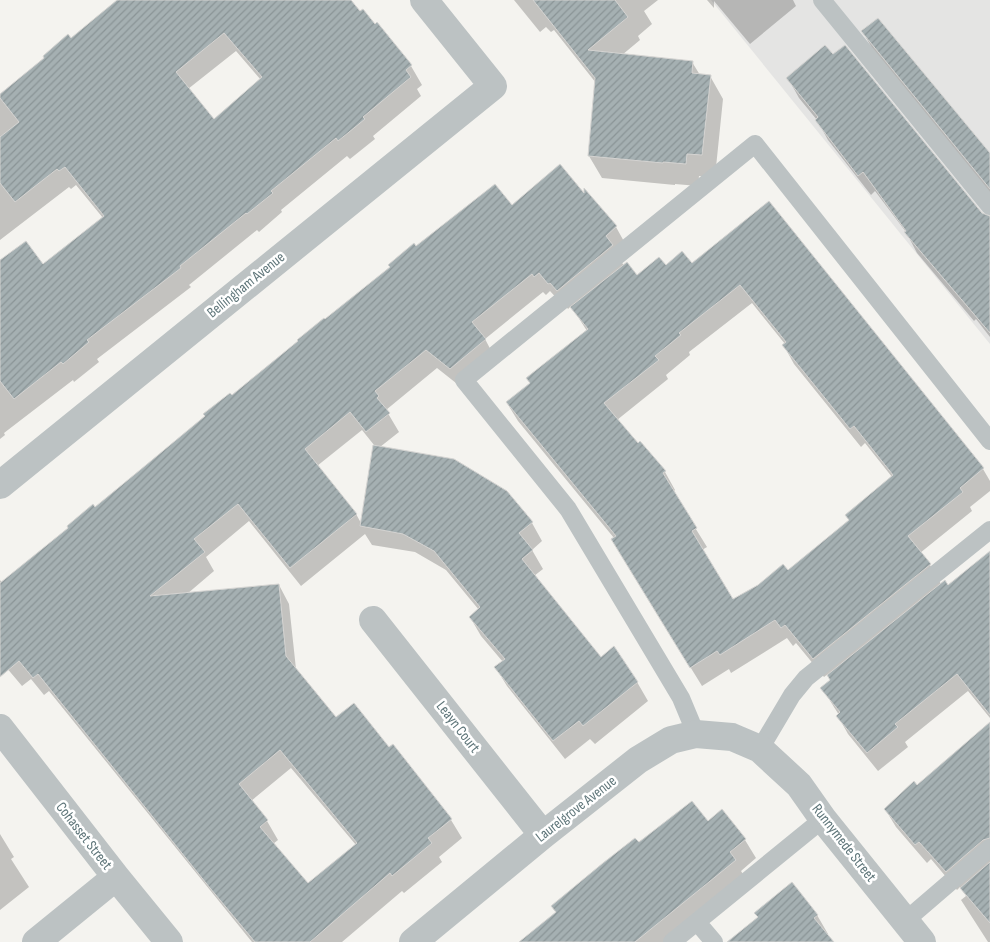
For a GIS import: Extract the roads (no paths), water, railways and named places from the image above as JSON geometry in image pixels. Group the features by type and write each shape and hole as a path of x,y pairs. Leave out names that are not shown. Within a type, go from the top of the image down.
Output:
{"street":[{"name":"Bellingham Avenue","path":"0,485 493,86 424,0"},
{"name":"Leayn Court","path":"373,620 543,835"},
{"name":"Cohasset Street","path":"0,728 169,942"},
{"name":"Laurelgrove Avenue","path":"413,942 638,760 672,740 696,734 732,737 760,749"},
{"name":"Runnymede Street","path":"760,749 799,785 823,819 922,942"},
{"path":"36,942 116,877"}],"lane":[{"path":"822,0 990,206"},
{"path":"696,734 682,698 568,509 464,380 755,144 990,441"},
{"path":"760,749 792,695 806,678 990,530"},
{"path":"672,942 823,819"},
{"path":"905,921 990,848"},
{"path":"697,922 714,942"}]}
